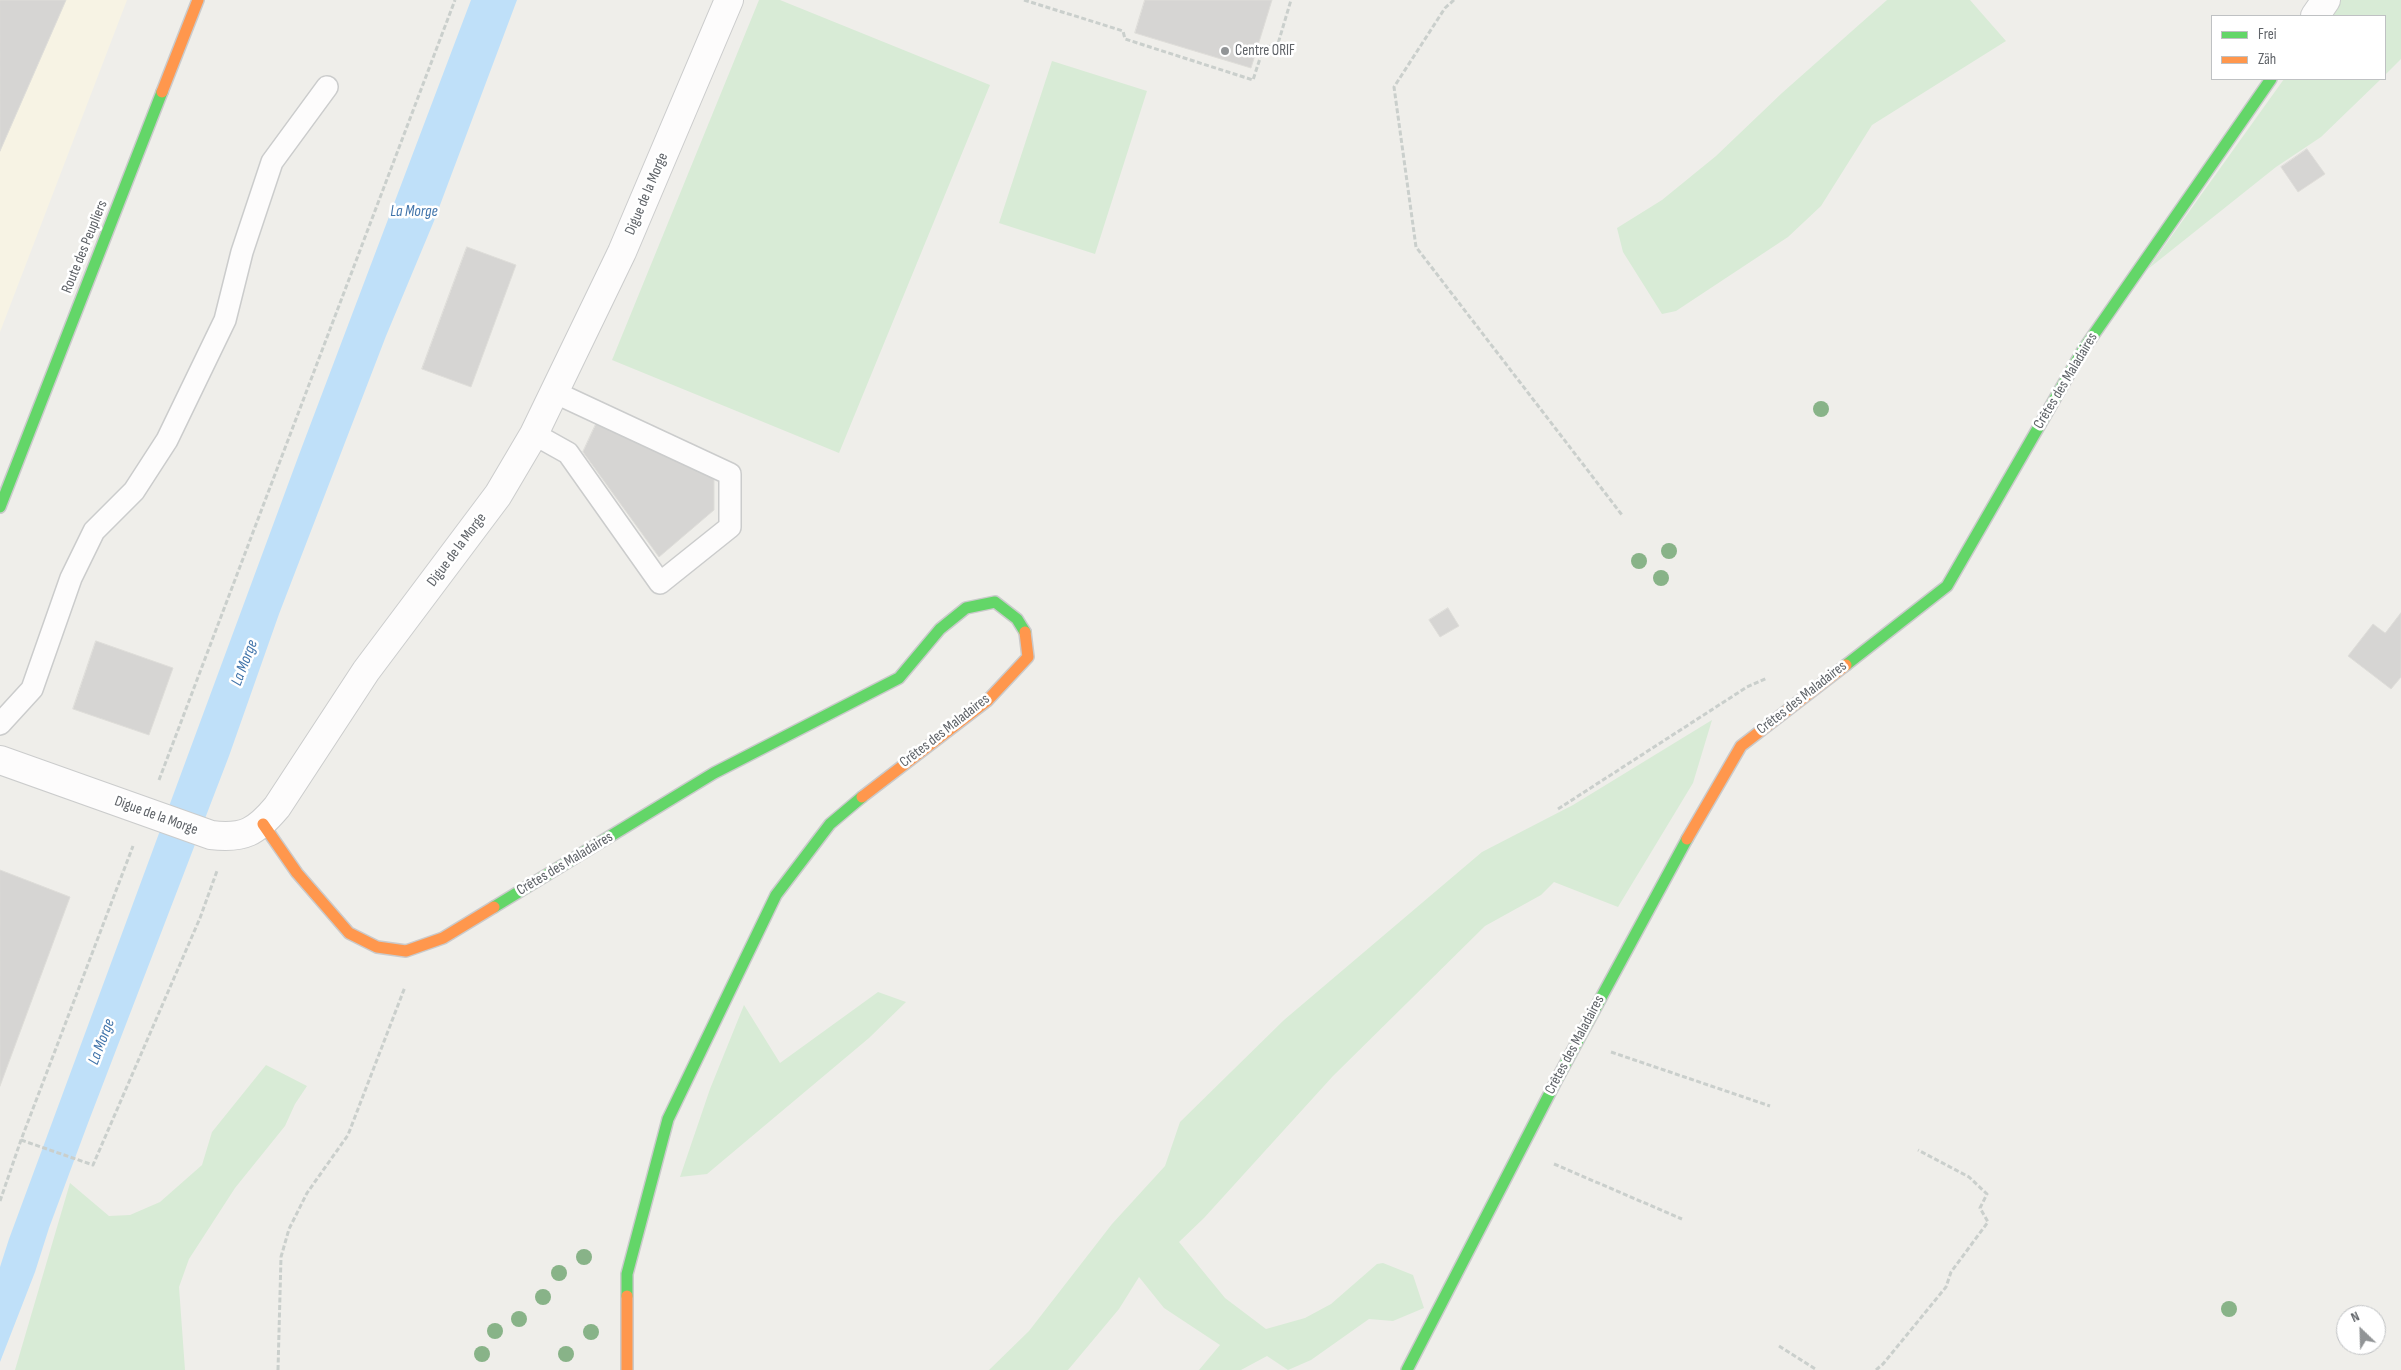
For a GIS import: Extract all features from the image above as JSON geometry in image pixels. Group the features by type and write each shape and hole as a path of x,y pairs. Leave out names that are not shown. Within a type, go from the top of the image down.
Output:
{"street":[{"name":"Route des Peupliers","path":"0,507 198,0"},
{"name":"Digue de la Morge","path":"0,760 149,814 220,836 249,833 263,824 277,807 366,671 498,495 534,434 622,252 729,0"},
{"path":"2316,15 2326,0"},
{"name":"Crêtes des Maladaires","path":"1407,1370 1662,880 1741,746 1947,586 2083,350 2270,80"},
{"name":"Crêtes des Maladaires","path":"263,824 297,873 348,932 377,947 406,951 443,938 714,773 899,678 940,629 966,608 995,602 1016,617 1026,631 1028,657 994,693 883,779 830,824 776,895 668,1119 627,1274 627,1370"}],"lane":[{"path":"0,724 32,689 71,578 94,532 134,491 167,440 225,320 242,252 272,162 328,87"},
{"path":"534,434 568,453 660,583 730,527 730,474 554,392"}],"path":[{"path":"0,1201 21,1140 149,814 455,0"},
{"path":"1024,0 1122,31 1125,40 1253,80 1264,46 1277,47 1291,0"},
{"path":"1454,0 1445,8 1394,87 1416,247 1622,515"},
{"path":"21,1140 92,1165 200,918 220,836"},
{"path":"278,1370 281,1257 288,1229 307,1193 348,1135 406,983 406,951"},
{"path":"1577,1041 1770,1106"},
{"path":"1521,1150 1682,1219"},
{"path":"1876,1370 1946,1287 1951,1272 1988,1222 1980,1208 1987,1194 1969,1177 1918,1150"},
{"path":"1779,1346 1817,1370"}],"shaded area":[{"path":"0,0 127,0 0,332"}],"green space":[{"path":"759,0 780,0 990,85 839,453 612,360"},
{"path":"1887,0 1970,0 2006,41 1872,125 1821,206 1788,237 1676,311 1662,314 1623,252 1617,228 1662,200 1716,156 1782,93"},
{"path":"2339,0 2401,0 2401,59 2386,74 2386,15 2329,15"},
{"path":"1052,61 1147,91 1095,254 999,223"},
{"path":"2283,80 2380,80 2321,137 2276,167 2148,269"},
{"path":"1712,720 1693,783 1618,907 1554,882 1541,895 1485,926 1333,1076 1204,1218 1179,1242 1225,1298 1266,1329 1305,1318 1331,1304 1377,1264 1383,1263 1413,1275 1424,1308 1393,1321 1369,1319 1311,1360 1288,1370 1267,1356 1241,1370 1199,1370 1220,1345 1164,1308 1139,1277 1119,1309 1068,1370 989,1370 1029,1331 1112,1224 1165,1166 1180,1122 1284,1020 1482,852 1573,805"},
{"path":"878,992 906,1002 869,1038 707,1174 680,1177 710,1089 744,1005 780,1063"},
{"path":"266,1065 307,1086 295,1104 285,1126 235,1188 189,1259 179,1287 185,1370 15,1370 70,1183 109,1216 130,1215 160,1202 202,1165 212,1132"}],"water":[{"name":"La Morge","path":"471,0 517,0 434,221 386,336 279,614 229,756 88,1123 49,1228 35,1272 0,1362 0,1267 9,1239 300,452"}],"building":[{"path":"0,0 66,0 0,151"},
{"name":"Centre ORIF","path":"1145,0 1272,0 1251,68 1135,33"},
{"path":"2307,149 2325,174 2298,192 2281,167"},
{"path":"467,247 516,265 471,387 422,369"},
{"path":"596,424 714,474 714,510 659,557 583,452"},
{"path":"1448,608 1459,626 1440,637 1429,620"},
{"path":"2401,613 2401,677 2391,689 2348,656 2373,624 2385,633"},
{"path":"96,641 173,668 149,735 73,709"},
{"path":"0,870 70,897 0,1086"}],"traffic: fast":[{"path":"1846,665 1947,586 2083,350 2270,80"},
{"path":"0,507 162,92"},
{"path":"494,907 714,773 899,678 940,629 966,608 995,602 1017,619 1025,632"},
{"path":"627,1296 627,1274 668,1119 776,895 830,824 862,797"},
{"path":"1407,1370 1556,1081 1687,839"}],"traffic: slow":[{"path":"162,92 198,0"},
{"path":"862,797 987,701 1028,657 1025,632"},
{"path":"1687,839 1741,746 1846,665"},
{"path":"263,824 297,873 349,933 377,947 406,951 443,938 494,907"},
{"path":"627,1296 627,1370"}],"place":[{"name":"Centre ORIF","path":"1225,51"}]}
